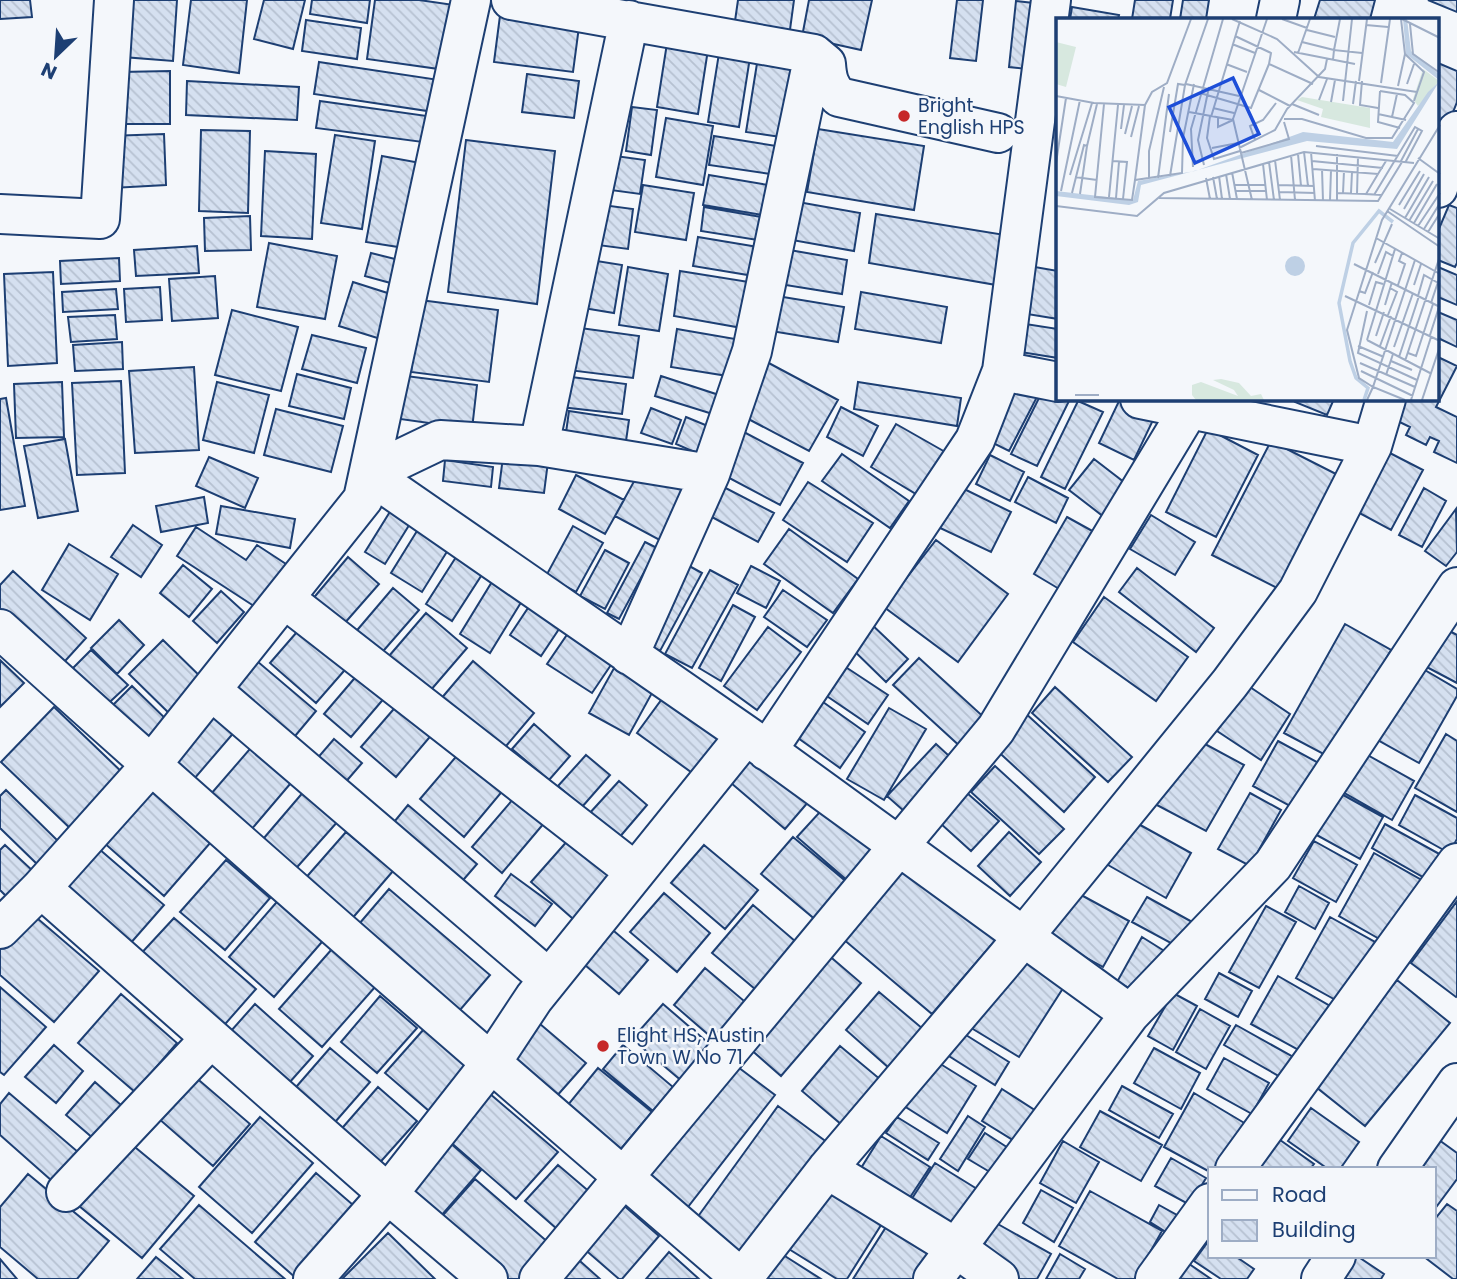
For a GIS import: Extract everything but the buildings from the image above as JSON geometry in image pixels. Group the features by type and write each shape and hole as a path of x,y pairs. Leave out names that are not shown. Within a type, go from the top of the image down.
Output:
{"street":[{"path":"0,214 100,219 114,0"},
{"path":"0,929 41,888 151,765 363,499 471,0"},
{"path":"511,0 814,54 826,64 827,78 832,90 839,97 998,133"},
{"path":"313,1279 388,1194 491,1063 534,998 634,871 756,743 975,440 1002,371 1051,0"},
{"path":"1276,18 1280,0"},
{"path":"539,446 629,20"},
{"path":"629,655 710,474 752,351 814,54"},
{"path":"1440,182 1457,131"},
{"path":"1002,371 1056,382"},
{"path":"1160,401 1190,404 1372,446"},
{"path":"0,629 491,1063 742,1279 827,1169 1023,936 1230,683 1298,591 1372,446 1385,401"},
{"path":"539,1279 996,729 1190,404"},
{"path":"369,474 440,440 539,446 710,474"},
{"path":"369,474 756,743 1130,1014"},
{"path":"933,1279 1130,1014 1273,865 1457,587"},
{"path":"285,599 634,871"},
{"path":"211,690 549,979"},
{"path":"1236,1167 1457,863"},
{"path":"41,888 488,1279"},
{"path":"66,1192 211,1038"},
{"path":"1398,1167 1457,1083"},
{"path":"827,1169 956,1248 999,1279"},
{"path":"1155,1279 1208,1206"},
{"path":"1321,1279 1335,1258"}],"place":[{"name":"Bright English HPS","path":"904,116"},
{"name":"Elight HS, Austin Town W No 71","path":"603,1046"}]}
